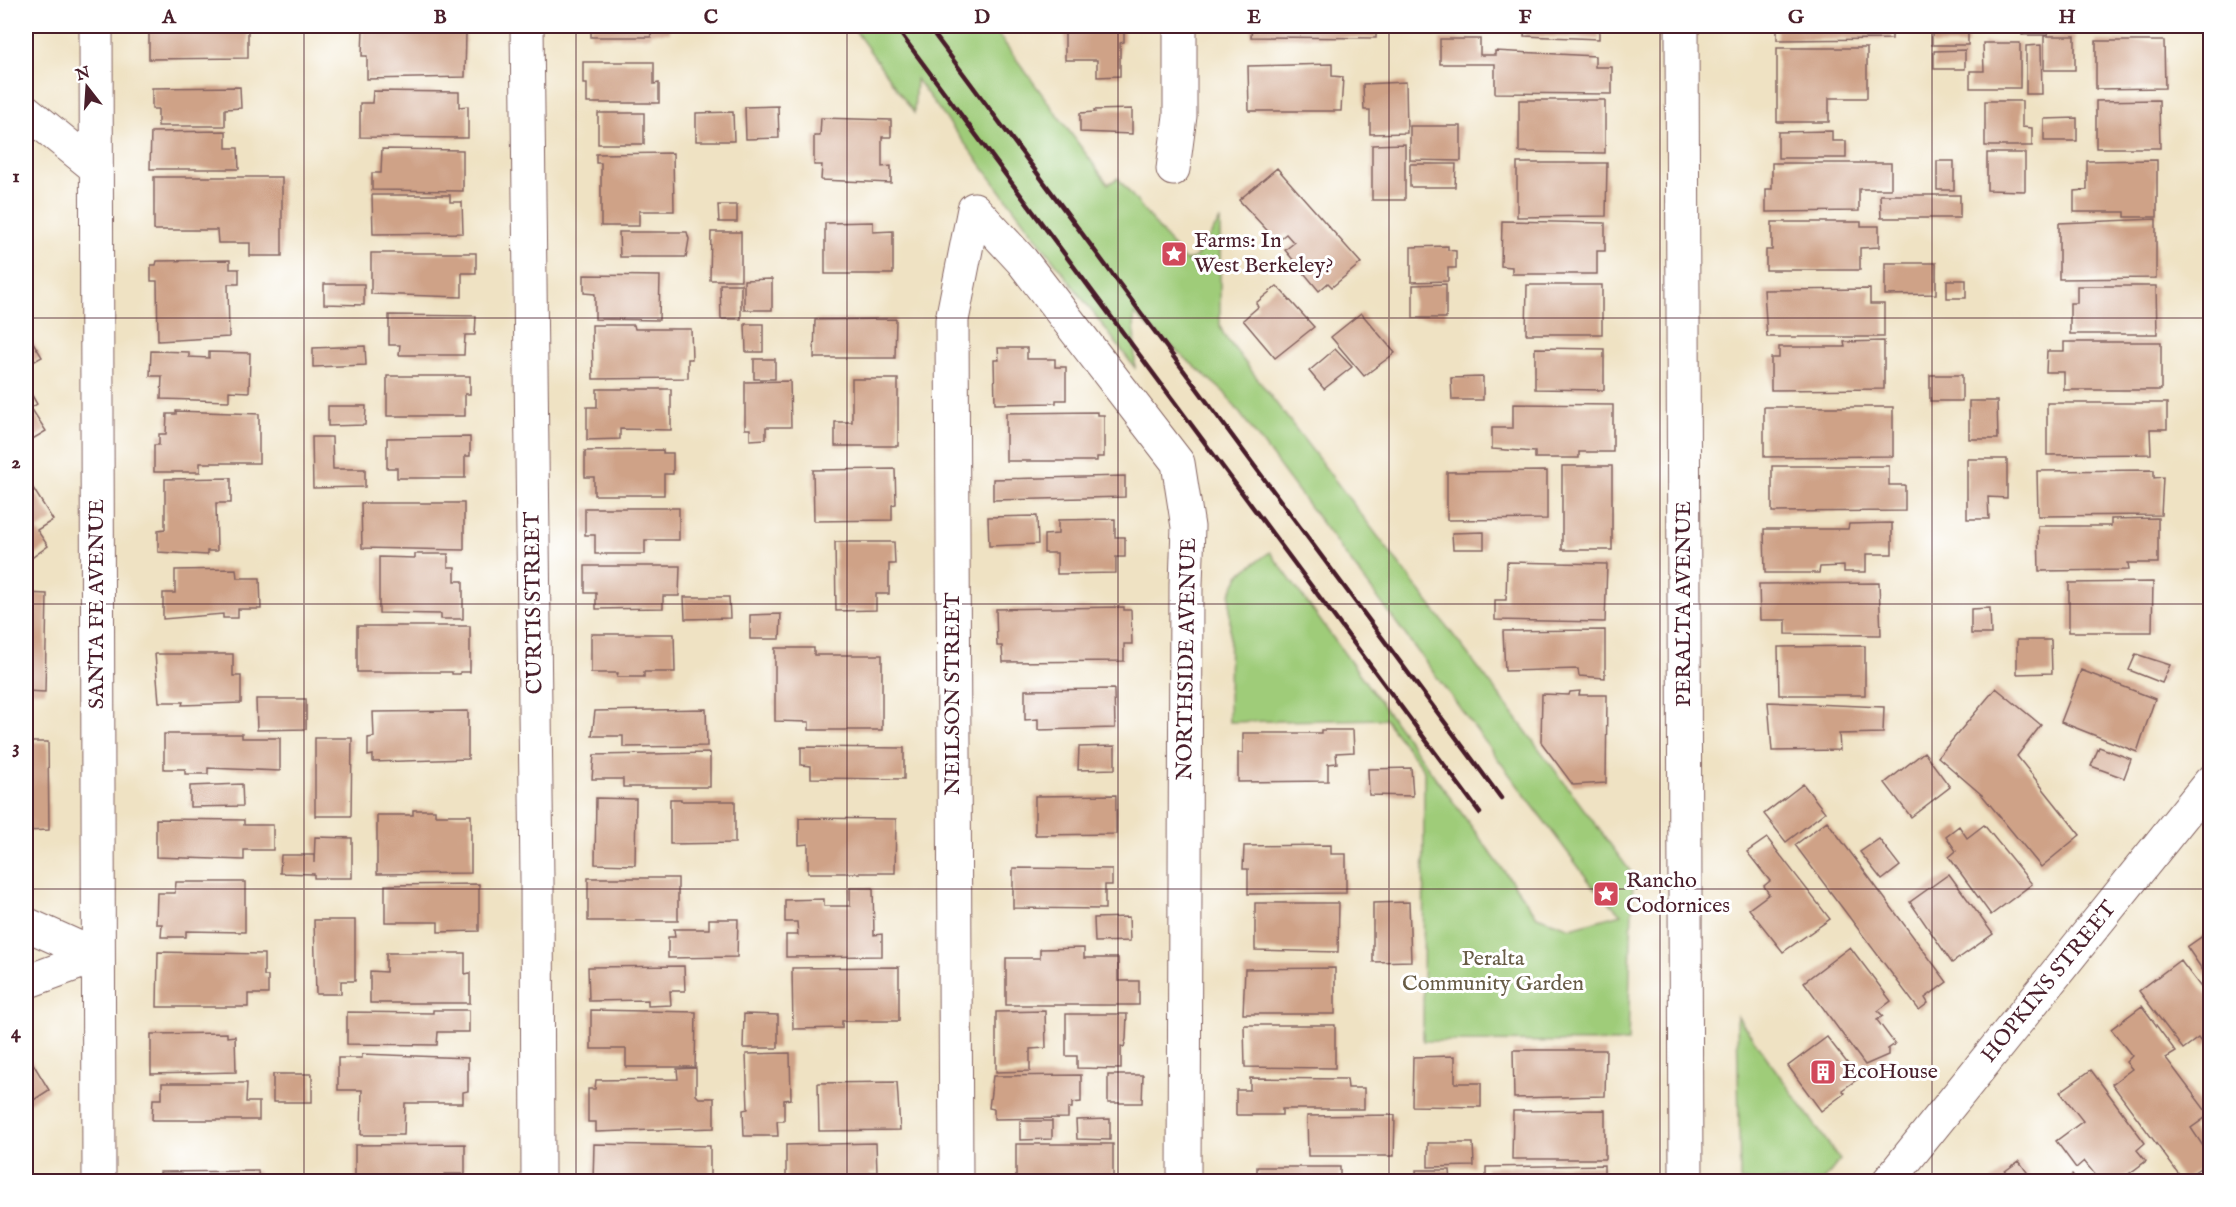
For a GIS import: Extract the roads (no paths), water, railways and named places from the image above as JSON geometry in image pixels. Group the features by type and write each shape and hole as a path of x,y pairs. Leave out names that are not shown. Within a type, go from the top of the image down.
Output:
{"street":[{"name":"SANTA FE AVENUE","path":"96,26 99,1182"},
{"name":"CURTIS STREET","path":"527,26 537,879 538,1182"},
{"path":"1173,169 1180,116 1180,26"},
{"name":"PERALTA AVENUE","path":"1682,26 1686,1182"},
{"path":"26,111 96,168"},
{"name":"NEILSON STREET","path":"956,1182 952,320 974,209"},
{"name":"NORTHSIDE AVENUE","path":"974,209 1022,261 1178,463 1188,527 1184,1182"},
{"name":"HOPKINS STREET","path":"1888,1182 2211,782"},
{"path":"26,924 98,956"},
{"path":"26,982 98,956"}],"railway":[{"path":"895,26 1480,813"},
{"path":"928,26 1501,798"}],"place":[{"name":"Farms: In West Berkeley?","path":"1174,254"},
{"name":"Rancho Codornices","path":"1606,894"},
{"name":"EcoHouse","path":"1823,1072"}],"park label":[{"name":"Peralta Community Garden","path":"1493,972"}]}
